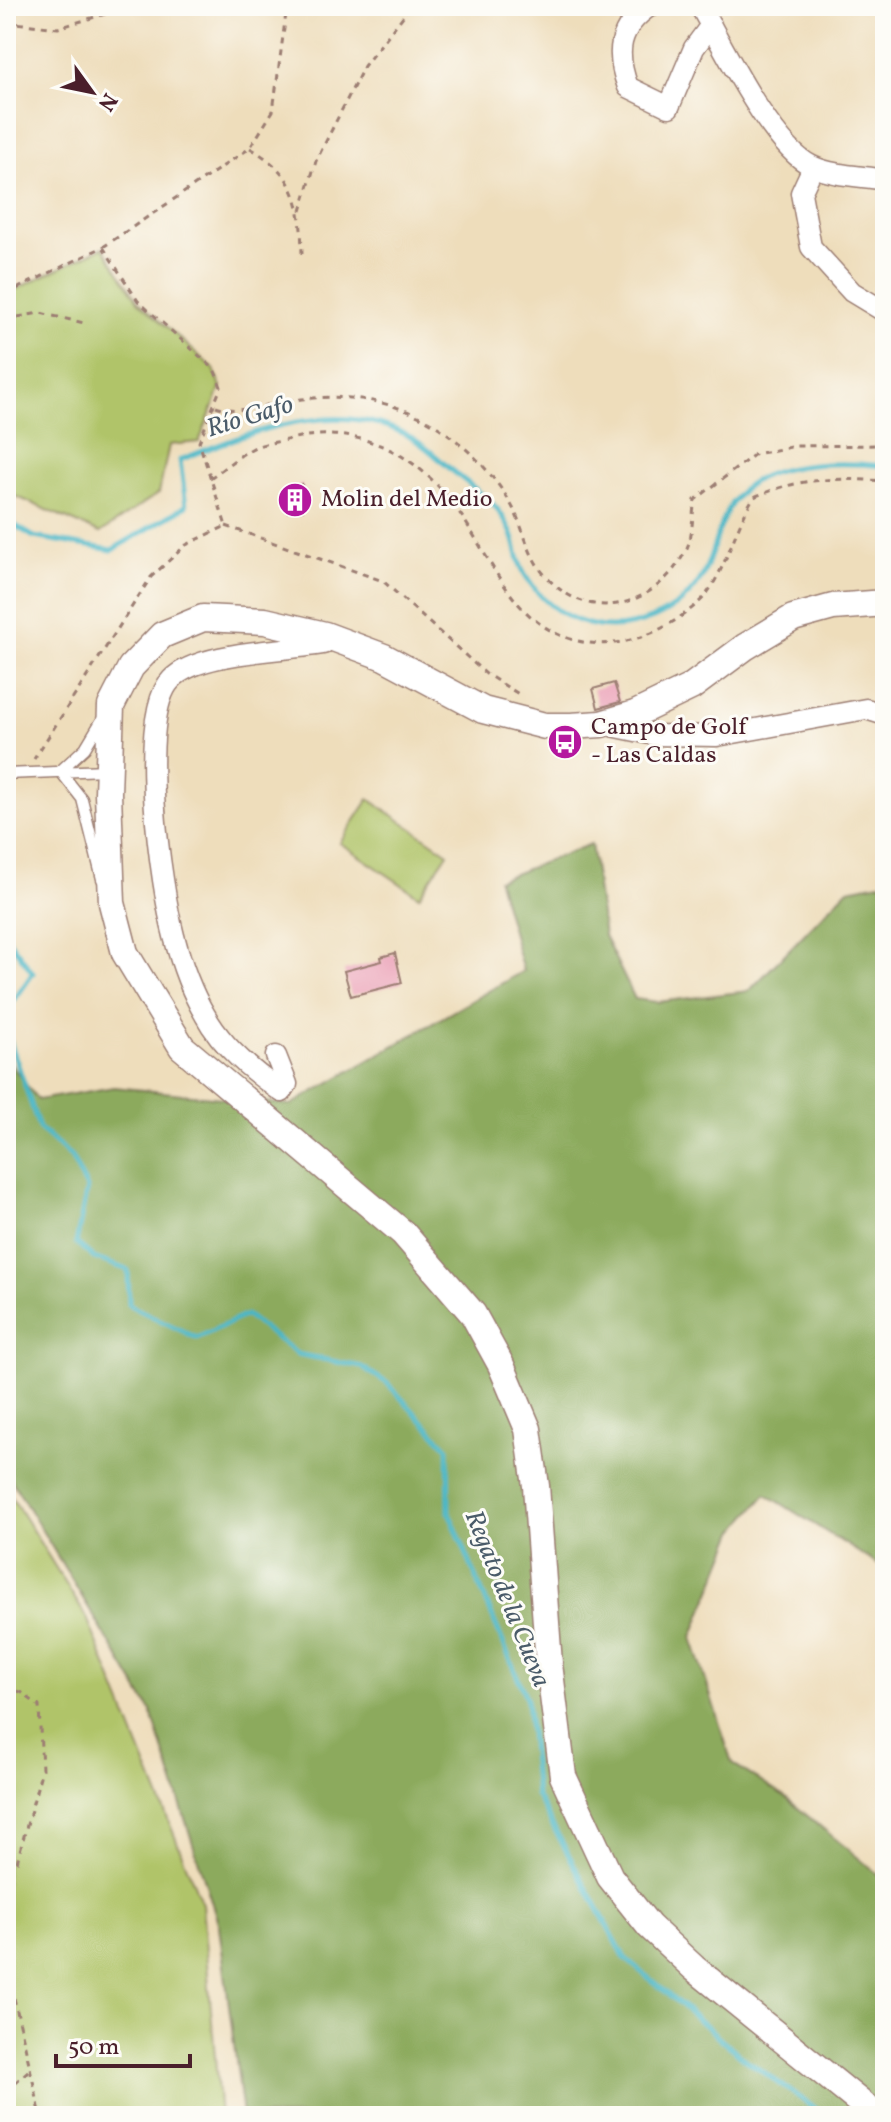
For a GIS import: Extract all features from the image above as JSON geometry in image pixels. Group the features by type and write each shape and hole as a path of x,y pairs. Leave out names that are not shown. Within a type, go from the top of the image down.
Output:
{"street":[{"path":"650,6 638,14 621,40 619,62 628,87 669,107 694,48 711,25"},
{"path":"700,6 757,105 793,154 813,167 885,180"},
{"path":"813,167 801,193 811,247 852,292 885,312"},
{"path":"601,724 635,714 691,687 745,647 793,618 833,607 885,603"},
{"path":"877,2116 694,1968 649,1926 610,1877 563,1776 549,1664 528,1429 501,1365 473,1314 403,1233 182,1047 125,953 112,903 108,770 111,706 131,667 162,635 203,618 265,621 331,637 384,657 483,710 545,726 601,724 655,735 717,736 866,709 885,715"},
{"path":"276,1056 287,1084 282,1092 237,1056 206,1018 174,937 161,872 156,820 154,748 159,697 172,678 192,666 230,657 323,644 331,637"}],"lane":[{"path":"60,771 85,748 111,706"},
{"path":"6,774 108,770"},
{"path":"60,771 82,799 90,823 97,865 112,903"}],"path":[{"path":"6,22 58,28 132,6"},
{"path":"6,294 103,247 250,148 273,111 287,6"},
{"path":"302,254 301,211 316,161 364,66 411,6"},
{"path":"250,148 277,163 301,211"},
{"path":"103,247 138,301 214,369 221,387 216,406 199,442 226,526"},
{"path":"6,319 40,313 84,323"},
{"path":"216,406 236,413 288,401 365,398 419,416 455,439 498,484 545,577 596,606 627,604 649,593 670,576 688,545 695,500 755,454 796,446 885,445"},
{"path":"210,478 257,446 313,435 361,437 402,454 447,496 516,601 533,618 566,637 601,647 650,635 700,602 731,549 742,514 754,497 790,482 840,478 885,481"},
{"path":"33,759 151,577 186,545 226,526 383,581 486,674 522,696"},
{"path":"6,1688 21,1692 39,1706 42,1769 17,1862 6,1878"},
{"path":"6,1963 41,2116"},
{"path":"6,2091 29,2070"}],"green space":[{"path":"103,247 138,301 214,369 221,387 199,442 169,445 159,493 100,533 6,492 6,294"},
{"path":"369,799 448,853 419,896 340,843"},
{"path":"591,844 604,936 635,999 657,1002 749,991 848,889 885,882 885,1569 766,1494 735,1531 692,1637 732,1763 786,1798 885,1880 885,2116 243,2116 219,1926 151,1711 6,1471 6,1058 38,1100 114,1087 291,1105 523,971 498,880"},
{"path":"6,1488 87,1618 202,1904 220,2116 6,2116"}],"building":[{"name":"Molin del Medio","path":"302,484 303,510 288,512 288,489"},
{"path":"614,683 620,702 598,708 593,689"},
{"path":"395,953 402,983 351,996 344,971 382,961 381,957"}],"waterway":[{"name":"Río Gafo","path":"6,520 34,537 112,550 186,506 180,460 265,429 295,422 355,419 384,425 412,438 487,498 511,532 524,573 536,590 568,616 604,627 653,618 682,600 703,575 727,511 743,489 754,481 768,474 801,466 885,466"},
{"name":"Regato de la Cueva","path":"6,936 33,973 6,1012"},
{"name":"Regato de la Cueva","path":"6,1029 39,1128 71,1157 87,1188 76,1243 94,1258 128,1270 129,1305 197,1338 246,1315 297,1354 362,1367 387,1383 448,1448 449,1512 527,1700 536,1795 625,1958 746,2060 826,2116"}],"place":[{"name":"Molin del Medio","path":"295,500"},
{"name":"Campo de Golf - Las Caldas","path":"565,742"}]}
